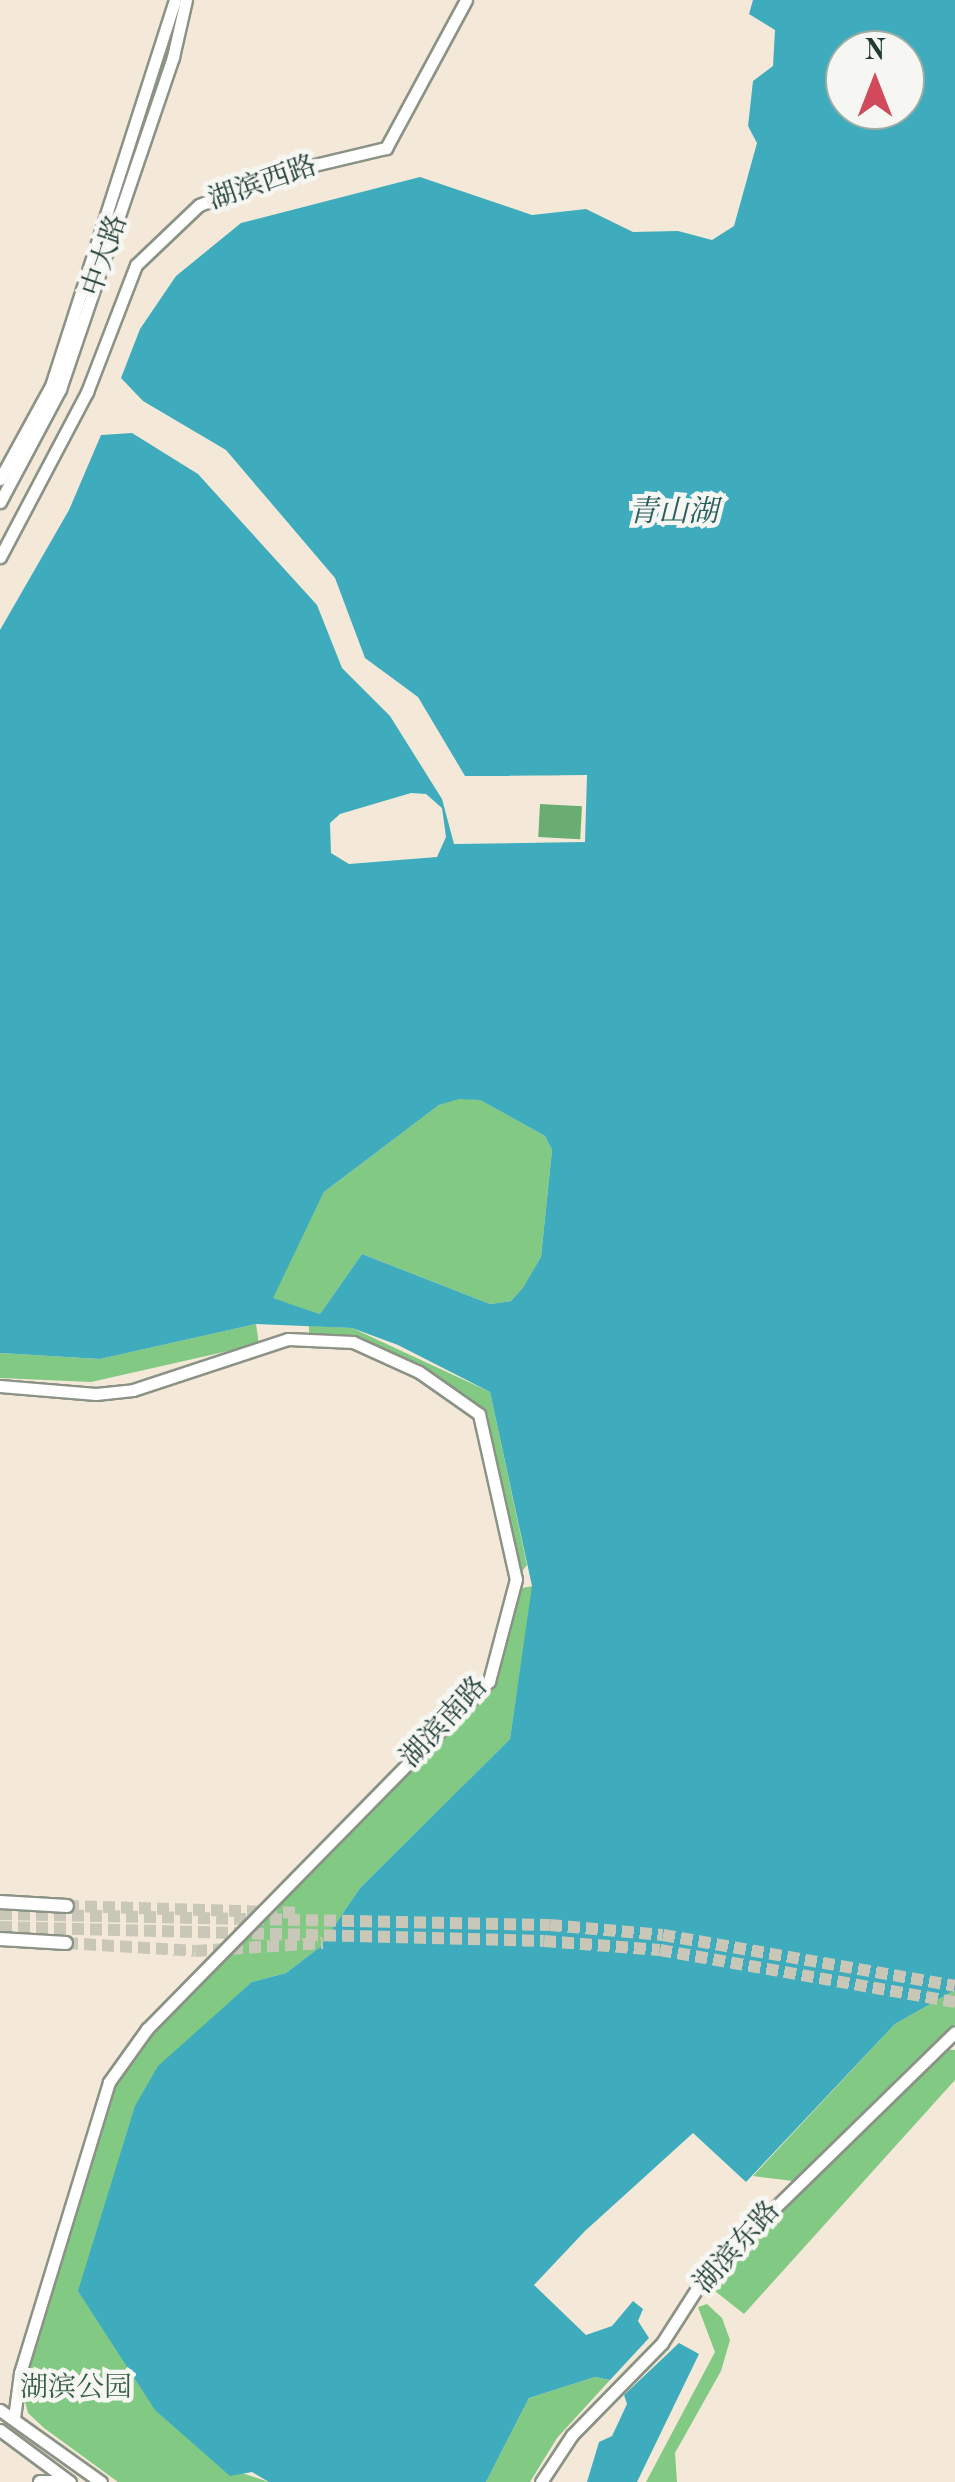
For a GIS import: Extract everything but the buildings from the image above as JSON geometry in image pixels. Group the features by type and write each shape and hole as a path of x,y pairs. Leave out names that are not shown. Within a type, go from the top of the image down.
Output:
{"main road":[{"path":"0,1902 67,1906"},
{"path":"0,1939 66,1943"},
{"path":"40,2482 68,2482"}],"street":[{"name":"中大路","path":"0,480 51,386 174,0"},
{"name":"中大路","path":"0,502 60,389 173,56 186,0"},
{"name":"湖滨西路","path":"0,557 87,392 136,265 199,205 285,172 386,148 466,0"},
{"name":"湖滨南路","path":"0,1386 96,1394 133,1390 288,1340 353,1342 419,1372 479,1414 516,1579 489,1681 147,2029 109,2082 20,2373 14,2418"},
{"name":"湖滨东路","path":"542,2482 572,2435 654,2350 705,2276 955,2032"},
{"path":"0,2410 100,2482"},
{"path":"0,2430 68,2482"}],"green space":[{"path":"540,804 582,806 580,839 538,837"},
{"path":"459,1098 480,1100 545,1136 552,1150 541,1257 524,1288 511,1301 490,1304 362,1254 320,1314 272,1298 324,1192 439,1105"},
{"path":"256,1324 259,1344 91,1382 0,1378 0,1353 100,1359"},
{"path":"309,1326 352,1328 490,1392 527,1565 516,1579 479,1414 353,1342 309,1339"},
{"name":"湖滨公园","path":"533,1586 510,1739 360,1888 320,1947 286,1973 252,1982 239,2472 269,2482 118,2482 28,2413 22,2389 114,2083 173,2010 494,1682 522,1588"},
{"path":"955,1990 955,2024 793,2181 753,2176 895,2024"},
{"path":"943,2049 955,2050 955,2080 744,2314 706,2284"},
{"path":"707,2304 722,2318 730,2340 721,2371 675,2453 677,2482 646,2482 715,2352 698,2307"},
{"path":"595,2377 610,2380 557,2438 530,2482 486,2482 529,2398"}],"water":[{"name":"青山湖","path":"753,0 955,0 955,1990 895,2024 746,2182 693,2133 585,2231 534,2285 586,2335 612,2326 633,2301 643,2309 638,2321 649,2338 610,2380 595,2377 529,2398 486,2482 269,2482 252,2472 230,2476 155,2410 78,2291 135,2106 158,2066 252,1982 286,1973 320,1947 360,1888 510,1739 532,1586 490,1392 398,1345 352,1328 256,1324 100,1359 0,1353 0,630 69,510 101,435 132,433 198,474 317,605 342,668 390,716 442,799 454,844 585,842 587,775 465,776 418,697 365,658 335,578 226,450 143,401 121,378 140,329 176,276 241,223 420,177 532,215 586,209 633,232 678,231 712,240 734,226 757,143 748,126 753,81 773,66 775,30 749,14","holes":["411,793 426,794 442,808 446,837 437,857 349,864 331,853 330,823 340,814","459,1099 480,1100 545,1136 552,1150 541,1257 511,1301 490,1304 362,1254 320,1314 273,1298 324,1192 439,1105"]},
{"path":"679,2343 699,2354 637,2482 587,2482 599,2442 612,2436 627,2404 624,2395"}],"tunnel":[{"path":"67,1906 298,1913"},
{"path":"0,1914 550,1925 663,1935 955,1986"},
{"path":"0,1927 544,1941 660,1950 955,2002"},
{"path":"66,1943 195,1951 323,1943"}]}
